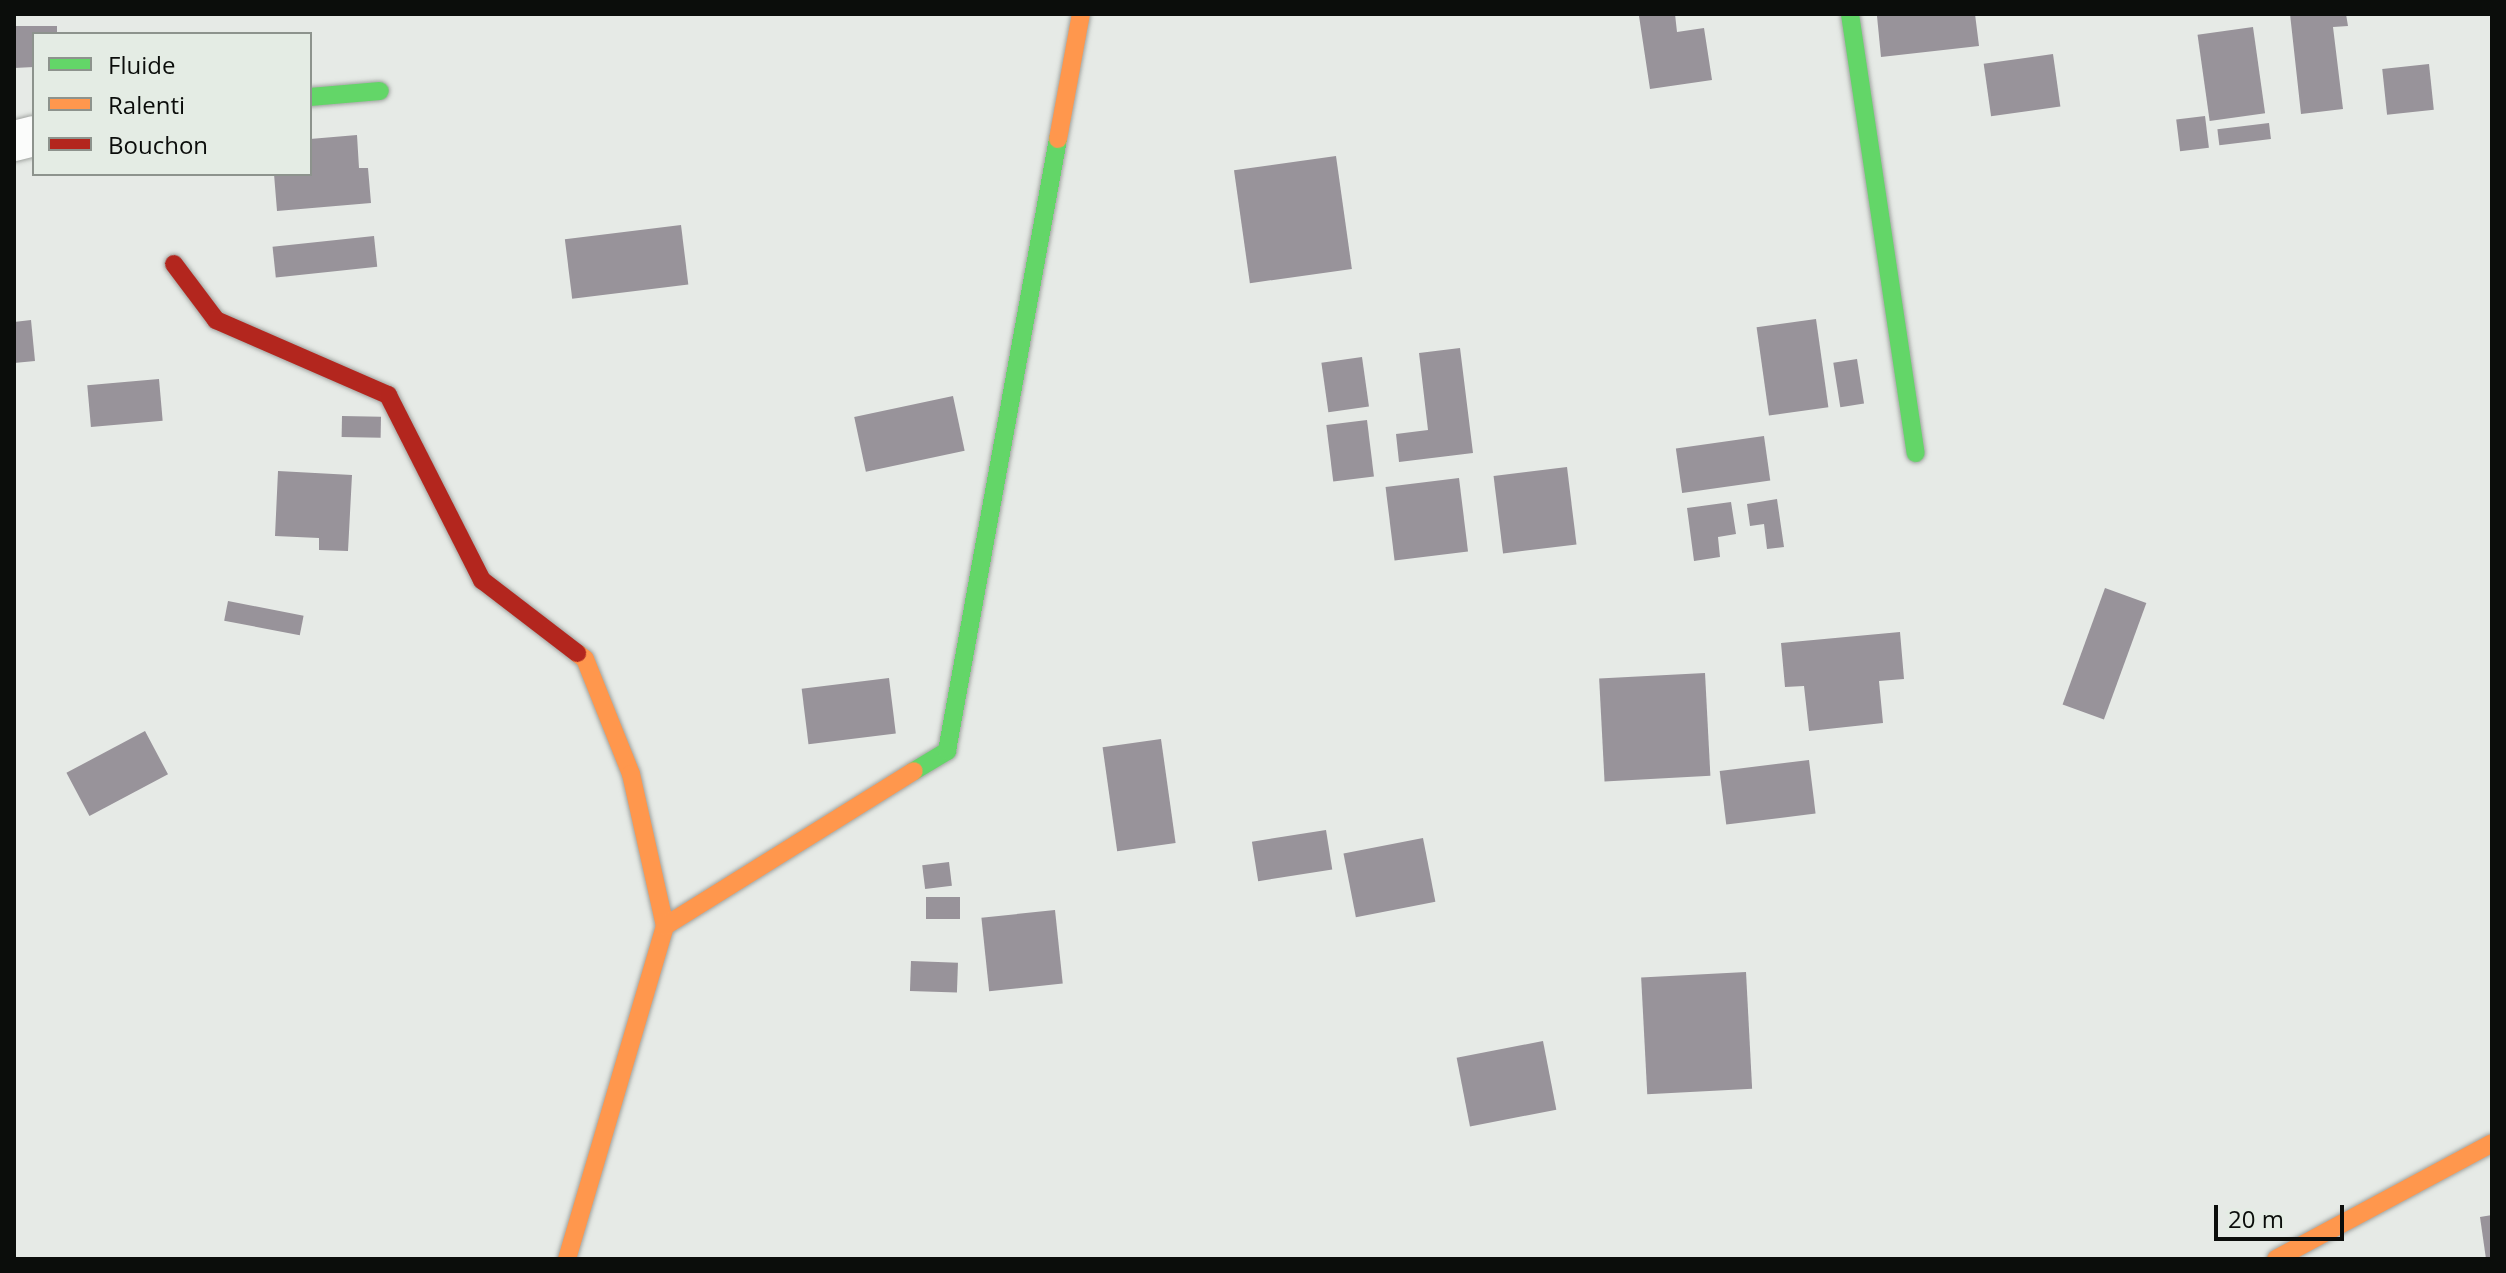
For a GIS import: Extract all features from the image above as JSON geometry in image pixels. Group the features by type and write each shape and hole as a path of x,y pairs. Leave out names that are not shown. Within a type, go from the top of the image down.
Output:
{"street":[{"path":"665,926 947,751 1081,14"},
{"path":"1850,14 1916,453"},
{"path":"312,97 380,91"},
{"path":"174,264 216,320 388,395 482,580 585,659 631,774 665,926 567,1259"},
{"path":"2280,1258 2492,1143"}],"building":[{"path":"1675,14 1677,32 1704,28 1712,80 1650,89 1639,16"},
{"path":"1975,14 1979,46 1881,57 1877,16"},
{"path":"2290,14 2346,14 2348,26 2333,27 2343,109 2301,114"},
{"path":"14,26 57,26 57,32 32,32 32,67 14,68"},
{"path":"2253,27 2265,113 2210,121 2198,35"},
{"path":"2053,54 2060,106 1991,116 1984,64"},
{"path":"2429,64 2434,110 2387,115 2382,69"},
{"path":"2205,116 2209,148 2180,151 2176,120"},
{"path":"2269,123 2271,139 2219,145 2217,129"},
{"path":"357,135 359,168 368,168 371,203 277,211 274,176 312,176 312,139"},
{"path":"1336,156 1352,269 1250,283 1234,170"},
{"path":"681,225 688,285 572,299 565,239"},
{"path":"374,236 377,267 276,277 273,247"},
{"path":"1816,319 1828,407 1769,415 1757,327"},
{"path":"31,320 35,361 14,363 14,322"},
{"path":"1460,348 1473,453 1399,462 1396,434 1428,430 1419,353"},
{"path":"1362,357 1369,407 1328,412 1321,363"},
{"path":"1857,359 1864,403 1840,407 1833,363"},
{"path":"159,379 163,421 91,427 87,385"},
{"path":"953,396 965,451 866,472 854,417"},
{"path":"342,416 381,417 381,438 342,437"},
{"path":"1367,420 1374,477 1333,482 1326,425"},
{"path":"1764,436 1770,481 1682,493 1676,448"},
{"path":"1567,467 1577,544 1503,553 1494,476"},
{"path":"278,471 352,475 348,551 319,550 319,538 275,536"},
{"path":"1459,478 1468,551 1395,560 1386,487"},
{"path":"1777,499 1784,547 1767,549 1764,524 1750,526 1747,504"},
{"path":"1731,502 1736,534 1718,537 1720,557 1694,561 1687,508"},
{"path":"2105,588 2146,603 2104,720 2063,705"},
{"path":"228,601 304,616 300,635 224,621"},
{"path":"1900,632 1904,679 1879,681 1883,723 1809,731 1804,686 1785,687 1781,643"},
{"path":"1705,673 1710,776 1605,781 1599,679"},
{"path":"889,678 896,734 808,744 802,689"},
{"path":"145,731 168,774 89,816 66,773"},
{"path":"1161,739 1176,843 1117,851 1103,747"},
{"path":"1809,760 1816,814 1726,825 1720,771"},
{"path":"1326,830 1332,870 1258,881 1252,842"},
{"path":"1423,838 1435,902 1356,917 1343,853"},
{"path":"949,862 952,886 925,889 922,865"},
{"path":"926,897 960,897 960,919 926,919"},
{"path":"1055,910 1063,984 989,991 981,918"},
{"path":"911,961 958,963 957,993 910,991"},
{"path":"1746,972 1752,1089 1647,1094 1641,977"},
{"path":"1543,1041 1556,1110 1470,1127 1457,1058"},
{"path":"2492,1215 2492,1259 2486,1259 2480,1217"}],"traffic: fast":[{"path":"1850,14 1916,453"},
{"path":"312,97 380,91"},
{"path":"914,771 947,751 1058,139"}],"traffic: slow":[{"path":"1058,139 1081,14"},
{"path":"577,653 585,659 631,774 665,926"},
{"path":"567,1259 665,926 914,771"},
{"path":"2276,1259 2492,1143"}],"traffic: jam":[{"path":"174,264 216,320 388,395 482,580 577,653"}]}
